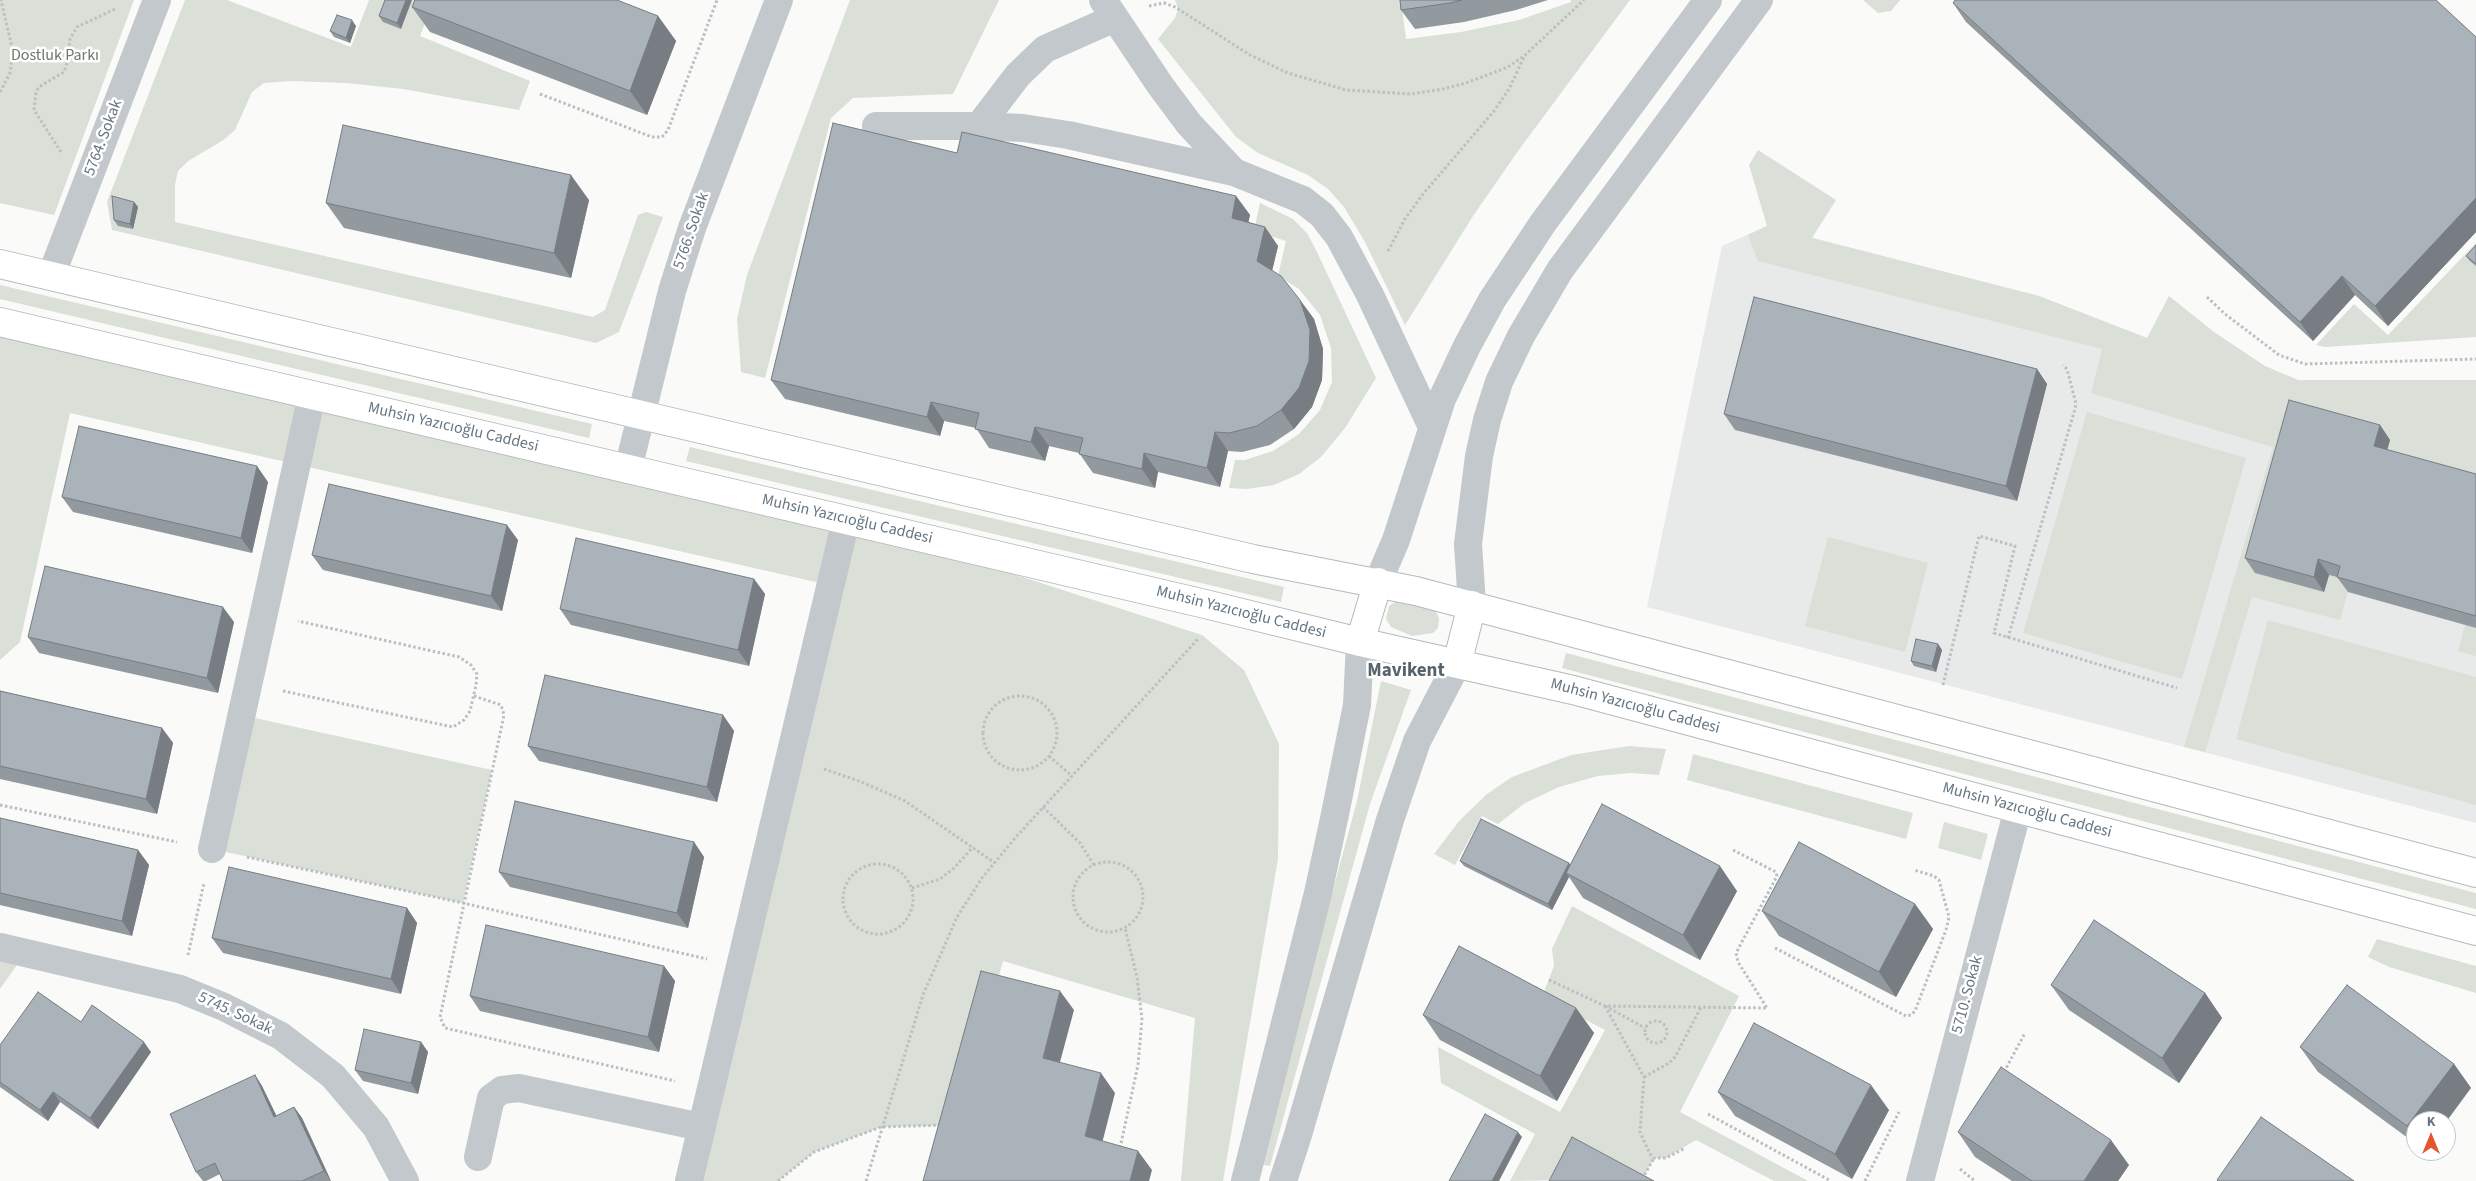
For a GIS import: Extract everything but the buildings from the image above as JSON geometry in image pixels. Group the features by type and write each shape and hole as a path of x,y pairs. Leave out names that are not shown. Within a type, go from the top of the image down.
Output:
{"main road":[{"path":"0,264 1253,559 1378,582 1472,605 2476,873"},
{"name":"Muhsin Yazıcıoğlu Caddesi","path":"0,322 628,468 1360,642 1573,690 2476,931"},
{"path":"1360,642 1378,582"},
{"path":"1457,664 1472,605"}],"street":[{"name":"5764. Sokak","path":"51,276 157,0"},
{"name":"5766. Sokak","path":"628,468 672,291 692,228 779,0"},
{"path":"1378,582 1398,533 1432,428 1453,374 1467,346 1517,261 1708,0"},
{"path":"1472,605 1468,544 1479,456 1487,420 1499,382 1520,336 1560,270 1760,0"},
{"path":"979,126 1018,75 1045,49 1109,9 1189,124 1234,172"},
{"path":"876,126 979,126 1068,135 1234,172 1303,200 1322,215 1339,237 1370,296 1432,428"},
{"path":"212,849 312,395"},
{"path":"689,1181 846,520"},
{"path":"1245,1181 1318,893 1335,814 1356,705 1360,642"},
{"path":"1283,1181 1390,820 1417,741 1457,664"},
{"name":"5710. Sokak","path":"1920,1181 2018,809"},
{"name":"5745. Sokak","path":"0,947 180,989 224,1007 281,1036 333,1076 376,1127 405,1181"},
{"path":"478,1157 491,1098 502,1090 519,1088 702,1127"}],"path":[{"path":"0,92 10,73 13,52 1,0"},
{"path":"540,94 652,137 662,137 668,130 717,0"},
{"path":"1109,9 1164,3 1175,7 1250,55 1288,73 1346,90 1381,94 1411,94 1451,88 1488,76 1524,56 1584,0"},
{"path":"62,156 34,110 36,92 39,87 64,72 67,64 70,39 77,26 120,7"},
{"path":"1370,296 1405,219 1423,194 1494,111 1509,89 1524,56"},
{"path":"2206,297 2279,355 2305,364 2476,359"},
{"path":"2008,638 2076,404 2067,369 2063,364"},
{"path":"1943,685 1979,536 2015,546 1994,633 2177,688"},
{"path":"248,683 453,727 464,720 470,711 474,696 477,674 471,665 459,657 264,613"},
{"path":"866,1181 922,995 957,917 995,863 1043,807 1202,635"},
{"path":"474,696 500,705 504,715 440,1017 445,1028 710,1089"},
{"path":"1012,698 1030,698 1041,703 1050,711 1055,722 1057,734 1055,746 1049,756 1040,764 1030,769 1018,770 1006,768 992,756 983,740 983,727 995,706 1012,698"},
{"path":"1049,756 1072,776"},
{"path":"788,760 817,766 859,780 905,801 995,863"},
{"path":"0,805 463,903 739,967"},
{"path":"1043,807 1080,844 1094,865"},
{"path":"912,888 940,879 954,868 972,847"},
{"path":"180,989 212,849"},
{"path":"1605,1006 1767,1008 1738,962 1736,953 1778,876 1776,872 1734,850"},
{"path":"1116,863 1127,867 1136,876 1141,887 1140,910 1134,920 1125,928 1101,931 1085,923 1075,910 1072,900 1074,889 1081,874 1094,865 1116,863"},
{"path":"876,864 887,865 906,878 912,888 912,910 898,928 887,932 875,934 855,924 848,915 844,904 844,893 848,882 855,873 864,867 876,864"},
{"path":"1775,948 1906,1016 1911,1015 1915,1011 1943,939 1948,917 1939,880 1934,876 1914,870"},
{"path":"1119,1152 1138,1065 1142,1019 1137,977 1125,928"},
{"path":"1549,980 1605,1006 1646,1028"},
{"path":"1605,1006 1644,1078 1640,1132 1654,1158"},
{"path":"1644,1078 1669,1063 1675,1057 1701,1007"},
{"path":"1655,1021 1661,1022 1666,1028 1666,1037 1660,1043 1649,1041 1645,1035 1646,1028 1655,1021"},
{"path":"2002,1076 2025,1033"},
{"path":"1865,1181 1901,1107"},
{"path":"1708,1114 1831,1181"},
{"path":"778,1181 814,1152 881,1127 950,1125"},
{"path":"1654,1158 1666,1158 1685,1148"},
{"path":"1642,1179 1654,1158"},
{"path":"1958,1163 1960,1169 1975,1181"}],"shaded area":[{"path":"1767,226 2039,296 2289,394 2476,408 2476,823 1647,607 1722,246"}],"green space":[{"name":"Dostluk Parkı","path":"0,0 134,0 54,215 0,203"},
{"path":"185,0 227,0 351,47 369,0 434,0 420,36 530,81 519,110 403,89 346,83 291,81 264,83 252,92 235,130 222,141 188,161 178,171 175,185 175,222 593,317 605,310 638,215 646,212 663,217 619,332 596,343 112,230 107,202"},
{"path":"850,0 999,0 953,94 853,98 831,118 765,378 741,372 737,319 747,275"},
{"path":"1175,0 1401,0 1406,39 1461,32 1519,20 1571,2 1571,0 1630,0 1518,151 1473,216 1405,325 1365,242 1344,207 1328,189 1308,175 1258,153 1236,137 1158,39 1175,18 1178,9"},
{"path":"1863,0 1900,0 1891,11 1878,13"},
{"path":"1758,150 1836,200 1812,238 2039,296 2147,338 2169,296 2214,332 2265,366 2298,380 2476,380 2476,486 2256,573 2324,592 2329,575 2351,581 2340,620 2252,597 2205,752 2184,747 2273,447 2091,393 2102,349 1758,261 1748,235 1767,226 1749,165"},
{"path":"1260,203 1293,219 1307,233 1376,378 1345,428 1321,457 1299,474 1274,485 1247,489 1229,488 1235,460 1245,460 1273,451 1299,434 1320,410 1332,382 1331,348 1320,315 1299,289 1278,276 1286,241 1254,231"},
{"path":"2476,243 2476,337 2325,347 2316,345 2354,304 2388,335"},
{"path":"0,285 592,424 589,438 0,299"},
{"path":"0,322 846,520 1202,635 1244,670 1279,744 1278,859 1223,1181 1181,1181 1195,1018 1003,961 958,1125 881,1127 814,1152 778,1181 689,1181 829,585 70,413 20,642 0,660"},
{"path":"2087,412 2246,458 2182,679 2023,633"},
{"path":"690,447 1284,587 1281,602 686,461"},
{"path":"1828,537 1928,563 1905,652 1805,626"},
{"path":"1407,600 1428,605 1436,612 1439,618 1438,628 1433,633 1412,636 1391,627 1386,619 1389,606 1397,601"},
{"path":"2268,620 2476,677 2476,805 2236,739"},
{"path":"2465,625 2476,628 2476,656 2458,651"},
{"path":"1566,653 2476,893 2476,909 1562,668"},
{"path":"1381,681 1411,690 1370,804 1270,1166 1259,1164 1357,801"},
{"path":"241,715 492,770 463,903 212,849"},
{"path":"1629,746 1666,749 1659,775 1630,773 1598,776 1559,787 1525,803 1498,824 1482,816 1455,865 1434,854 1460,820 1487,794 1512,777 1571,755"},
{"path":"1693,754 1913,813 1906,839 1687,780"},
{"path":"1944,822 1988,834 1981,860 1938,848"},
{"path":"1572,906 1739,996 1680,1112 1808,1181 1774,1181 1696,1140 1666,1158 1654,1158 1642,1179 1510,1181 1535,1134 1441,1083 1438,1047 1560,1112 1605,1030 1542,997 1554,966 1552,949"},
{"path":"2377,939 2476,966 2476,993 2389,967 2368,957"},
{"path":"0,947 26,952 0,989"}],"district":[{"name":"Mavikent","path":"1406,672"}]}
